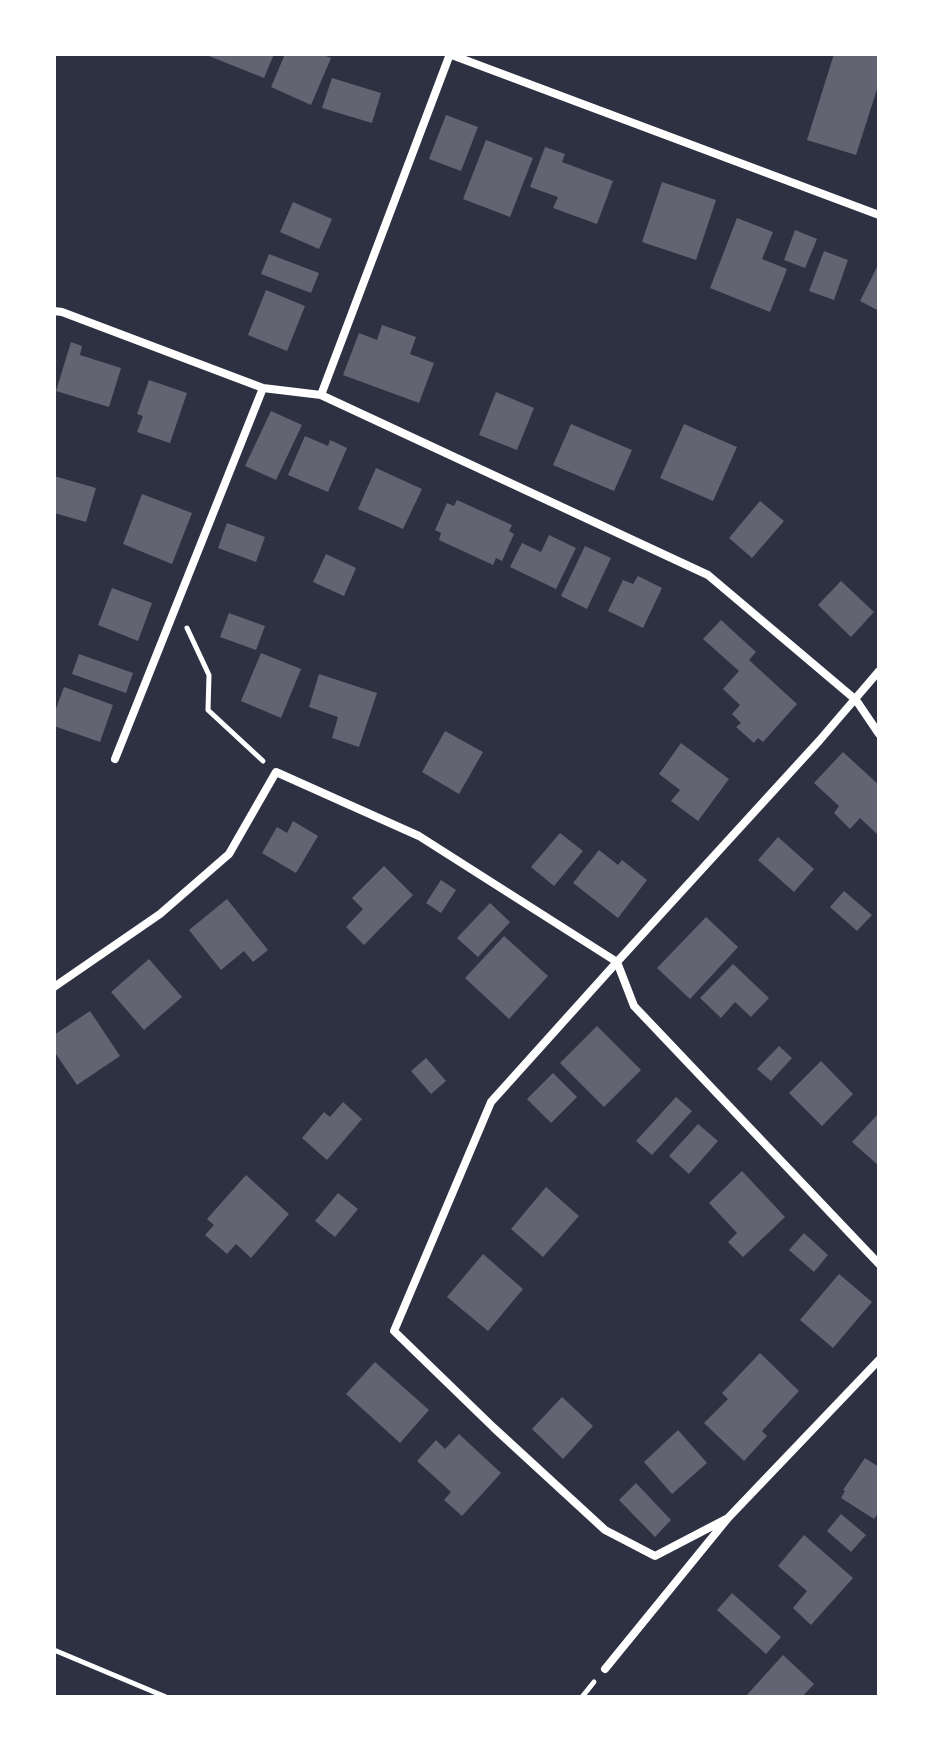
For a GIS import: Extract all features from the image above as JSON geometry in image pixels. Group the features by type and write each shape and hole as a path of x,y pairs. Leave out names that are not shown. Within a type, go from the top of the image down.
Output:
{"street":[{"path":"321,395 450,54 879,215"},
{"path":"54,311 263,388 321,395 708,575 856,700 879,734"},
{"path":"115,759 263,388"},
{"path":"728,1518 655,1556 605,1530 394,1331 491,1102 879,671"},
{"path":"54,987 160,914 229,854 276,772 419,836 617,962 634,1006 879,1264"},
{"path":"605,1669 728,1518 879,1360"}],"path":[{"path":"176,606 209,675 208,710 276,772"},
{"path":"54,1650 166,1697"}],"building":[{"path":"204,54 274,54 264,78"},
{"path":"285,54 321,54 331,58 311,105 271,87"},
{"path":"834,54 879,54 879,83 856,155 807,140"},
{"path":"332,78 381,93 372,123 322,108"},
{"path":"446,115 478,127 461,171 429,159"},
{"path":"486,140 533,158 510,217 463,199"},
{"path":"545,147 565,154 562,162 613,181 597,224 553,208 558,197 530,187"},
{"path":"662,182 716,200 696,260 642,242"},
{"path":"293,202 332,219 319,249 280,232"},
{"path":"737,218 773,232 762,259 787,269 770,312 710,288"},
{"path":"795,230 817,239 805,268 784,260"},
{"path":"824,251 848,260 834,300 809,291"},
{"path":"269,254 319,273 311,293 261,274"},
{"path":"879,263 879,311 860,301"},
{"path":"266,290 305,306 287,351 248,335"},
{"path":"382,325 416,337 410,354 434,363 419,403 343,375 359,333 377,340"},
{"path":"71,342 82,346 80,355 121,368 109,407 56,391"},
{"path":"149,380 187,393 170,443 137,432 143,416 137,414"},
{"path":"496,392 534,408 517,450 479,435"},
{"path":"271,411 302,425 276,480 245,466"},
{"path":"571,424 632,450 614,491 553,465"},
{"path":"684,424 737,447 713,501 660,478"},
{"path":"305,436 328,446 330,440 347,448 328,492 288,475"},
{"path":"376,468 422,489 403,529 358,509"},
{"path":"54,476 96,488 86,522 54,513"},
{"path":"142,494 192,513 172,564 123,544"},
{"path":"457,500 512,525 509,531 514,534 502,561 496,558 493,565 439,540 441,533 435,530 447,503 454,506"},
{"path":"760,501 784,521 752,558 729,538"},
{"path":"227,523 265,537 256,562 218,548"},
{"path":"549,535 576,548 556,589 510,567 522,543 541,552"},
{"path":"585,546 611,558 587,609 561,596"},
{"path":"326,554 356,568 344,596 313,582"},
{"path":"638,576 662,588 643,628 608,611 623,580 633,584"},
{"path":"841,581 874,612 851,637 818,605"},
{"path":"112,588 152,603 138,641 98,625"},
{"path":"229,613 265,626 256,650 220,637"},
{"path":"721,620 756,652 749,660 797,704 763,742 758,738 754,743 736,727 741,723 732,714 740,705 723,689 739,671 703,639"},
{"path":"261,653 301,669 281,718 241,701"},
{"path":"79,654 133,673 126,693 72,674"},
{"path":"319,674 377,693 359,747 332,738 338,717 309,707"},
{"path":"64,687 113,705 100,742 54,726 54,714"},
{"path":"445,731 483,752 459,794 422,772"},
{"path":"681,743 729,779 698,821 671,801 680,790 659,774"},
{"path":"843,752 879,785 879,836 860,818 850,829 834,813 839,806 814,783"},
{"path":"293,821 318,836 296,873 262,853 277,827 287,833"},
{"path":"560,833 583,851 554,886 531,867"},
{"path":"778,837 814,869 794,892 758,860"},
{"path":"599,850 618,865 622,860 647,880 618,918 573,883"},
{"path":"384,866 413,895 364,945 346,927 363,909 352,898"},
{"path":"441,880 456,890 441,913 426,903"},
{"path":"844,891 872,915 857,931 830,907"},
{"path":"227,899 268,950 253,962 244,951 221,970 189,930"},
{"path":"490,903 510,922 478,957 457,938"},
{"path":"706,917 738,947 690,999 657,968"},
{"path":"504,936 548,976 509,1019 465,978"},
{"path":"149,959 182,997 144,1030 111,992"},
{"path":"733,964 769,998 751,1017 735,1002 721,1018 700,998"},
{"path":"90,1011 120,1056 77,1085 54,1051 54,1035"},
{"path":"597,1026 641,1070 604,1107 560,1063"},
{"path":"779,1046 792,1058 771,1081 757,1069"},
{"path":"426,1058 446,1081 431,1094 411,1071"},
{"path":"821,1061 853,1094 822,1126 789,1093"},
{"path":"553,1073 577,1097 551,1123 527,1099"},
{"path":"676,1097 692,1111 652,1155 636,1141"},
{"path":"343,1102 362,1119 327,1160 302,1138 324,1112 330,1117"},
{"path":"879,1113 879,1166 852,1142"},
{"path":"698,1124 718,1141 689,1174 669,1156"},
{"path":"742,1171 785,1217 743,1257 728,1242 737,1233 709,1203"},
{"path":"246,1175 289,1214 251,1258 236,1244 227,1254 205,1235 214,1225 207,1219"},
{"path":"546,1187 579,1216 543,1257 511,1229"},
{"path":"338,1193 358,1209 335,1237 315,1221"},
{"path":"804,1233 828,1255 814,1272 789,1250"},
{"path":"483,1254 523,1289 488,1331 447,1297"},
{"path":"839,1274 872,1302 833,1348 800,1320"},
{"path":"760,1353 799,1391 762,1431 767,1436 744,1461 704,1423 728,1399 722,1393"},
{"path":"375,1362 429,1410 400,1443 346,1394"},
{"path":"562,1397 593,1426 563,1459 532,1429"},
{"path":"678,1430 707,1463 672,1494 644,1462"},
{"path":"459,1434 501,1473 462,1516 444,1500 451,1492 417,1461 436,1440 445,1449"},
{"path":"865,1458 879,1467 879,1512 874,1519 841,1498 843,1490"},
{"path":"636,1483 671,1520 655,1537 619,1500"},
{"path":"841,1514 866,1535 851,1552 827,1531"},
{"path":"804,1535 853,1578 811,1625 793,1608 807,1591 778,1566"},
{"path":"732,1593 781,1637 766,1654 717,1610"},
{"path":"783,1655 814,1684 802,1697 745,1697"}]}
